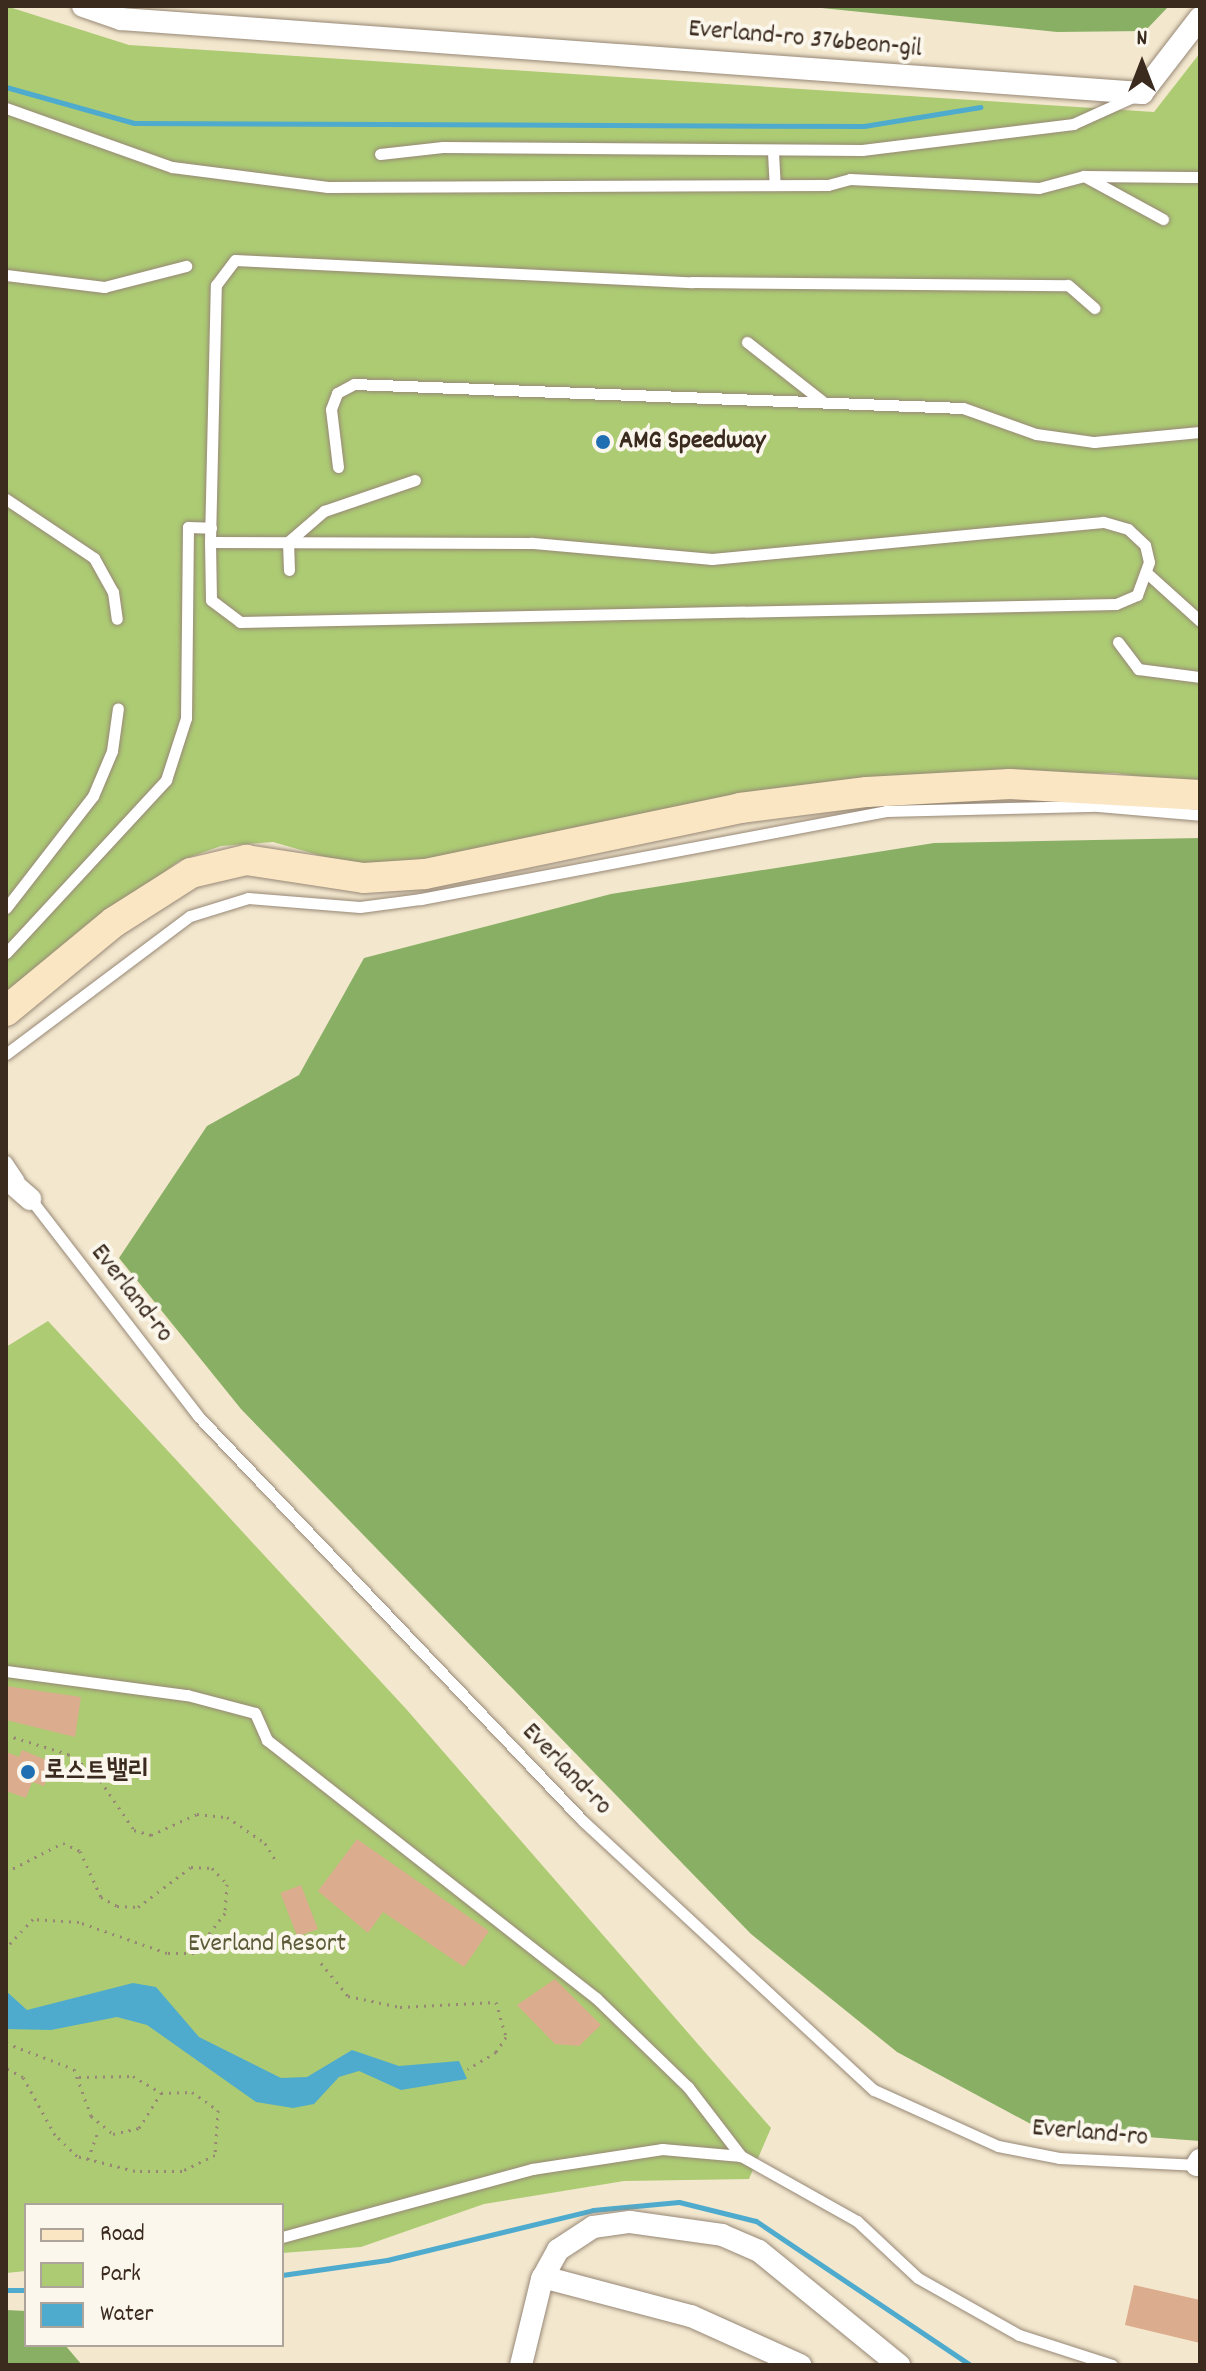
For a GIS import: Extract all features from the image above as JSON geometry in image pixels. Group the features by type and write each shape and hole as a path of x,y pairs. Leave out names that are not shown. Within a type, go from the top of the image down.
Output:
{"street":[{"name":"Everland-ro 376beon-gil","path":"83,6 121,19 1142,93"},
{"path":"1142,93 1200,18"},
{"path":"6,1011 114,922 191,873 246,860 364,878 425,874 740,808 867,792 1010,784 1200,795"},
{"path":"6,1178 30,1199"},
{"path":"6,1189 30,1199"},
{"path":"521,2365 543,2277 570,2236 593,2227 630,2222 722,2235 759,2251 899,2365"},
{"path":"543,2277 691,2316 800,2365"}],"lane":[{"path":"380,154 443,147 773,152 1011,135 1073,124 1142,93"},
{"path":"6,108 172,167 240,181 775,185 850,179 1039,188 1084,176 1200,177"},
{"path":"773,152 775,185"},
{"path":"1084,176 1163,219"},
{"path":"210,542 531,543 712,559 1103,522 1128,529 1145,545 1148,574 1137,595 1086,609 561,611 318,626 222,615 208,589 216,285 235,260 677,282 1068,285 1094,308"},
{"path":"6,275 104,287 186,266"},
{"path":"747,342 822,401"},
{"path":"338,467 331,409 337,393 354,384 963,408 1061,440 1200,432"},
{"path":"288,542 324,511 415,480"},
{"path":"6,499 94,558 113,592 117,619"},
{"path":"6,953 166,780 186,718 188,527 211,528"},
{"path":"288,542 289,570"},
{"path":"1148,574 1200,621"},
{"path":"1118,642 1138,669 1200,677"},
{"path":"6,908 93,796 112,751 118,708"},
{"path":"6,1054 190,916 248,898 360,907 421,899 886,811 1098,806 1200,815"},
{"name":"Everland-ro","path":"6,1161 30,1199 198,1416 583,1821 874,2090 998,2146 1059,2158 1199,2164"},
{"path":"6,1671 187,1695 255,1713 267,1740 596,1998 688,2087 741,2156 857,2221 930,2285 1019,2335 1112,2365"},
{"path":"284,2236 532,2169 662,2149 741,2156"}],"path":[{"path":"6,1735 68,1754 96,1774 134,1830 151,1835 197,1814 227,1817 265,1843 277,1863"},
{"path":"6,1872 63,1843 80,1851 101,1897 117,1906 138,1907 191,1867 212,1868 227,1884 225,1913 194,1953 167,1953 79,1922 33,1919 15,1930 6,1948"},
{"path":"321,1963 330,1980 358,1999 400,2007 496,2002 506,2037 496,2052 468,2069"},
{"path":"6,2043 36,2049 79,2077 133,2076 161,2093 192,2092 218,2110 215,2155 182,2171 135,2171 88,2159 55,2135 23,2077 6,2068"},
{"path":"79,2077 99,2129 88,2159"},
{"path":"99,2129 139,2128 161,2093"}],"green space":[{"name":"AMG Speedway","path":"6,6 129,45 1154,112 1200,53 1200,785 1115,773 970,774 371,870 273,842 221,846 179,861 6,991"},
{"path":"802,6 1169,6 1145,31 1057,32"},
{"path":"1200,838 1200,2141 1040,2129 897,2052 751,1934 241,1409 119,1258 207,1126 299,1075 364,958 611,894 934,843"},
{"name":"Everland Resort","path":"48,1321 407,1710 771,2128 749,2179 624,2181 484,2204 361,2247 284,2253 284,2203 24,2203 24,2271 6,2273 6,1347"},
{"path":"6,2310 24,2311 24,2347 67,2347 82,2365 6,2365"}],"water":[{"path":"133,1983 156,1987 199,2037 281,2078 307,2077 352,2050 399,2066 459,2061 467,2079 401,2090 359,2071 339,2077 314,2104 293,2108 256,2102 147,2025 117,2017 51,2030 6,2029 6,1991 27,2010"}],"building":[{"path":"6,1686 81,1697 75,1737 6,1720"},
{"name":"로스트밸리","path":"22,1750 54,1763 44,1786 32,1782 26,1798 6,1791 6,1752 19,1757"},
{"path":"357,1839 489,1931 464,1967 383,1912 368,1933 318,1891"},
{"path":"301,1885 318,1929 297,1937 280,1893"},
{"path":"555,1979 601,2025 579,2046 555,2044 517,2005"},
{"path":"1134,2285 1200,2300 1200,2343 1125,2325"}],"waterway":[{"path":"6,87 134,123 864,126 980,107"},
{"path":"284,2275 387,2260 593,2210 679,2202 756,2221 970,2365"},
{"path":"6,2290 24,2290"}],"place":[{"name":"AMG Speedway","path":"603,442"},
{"name":"로스트밸리","path":"28,1772"}]}
